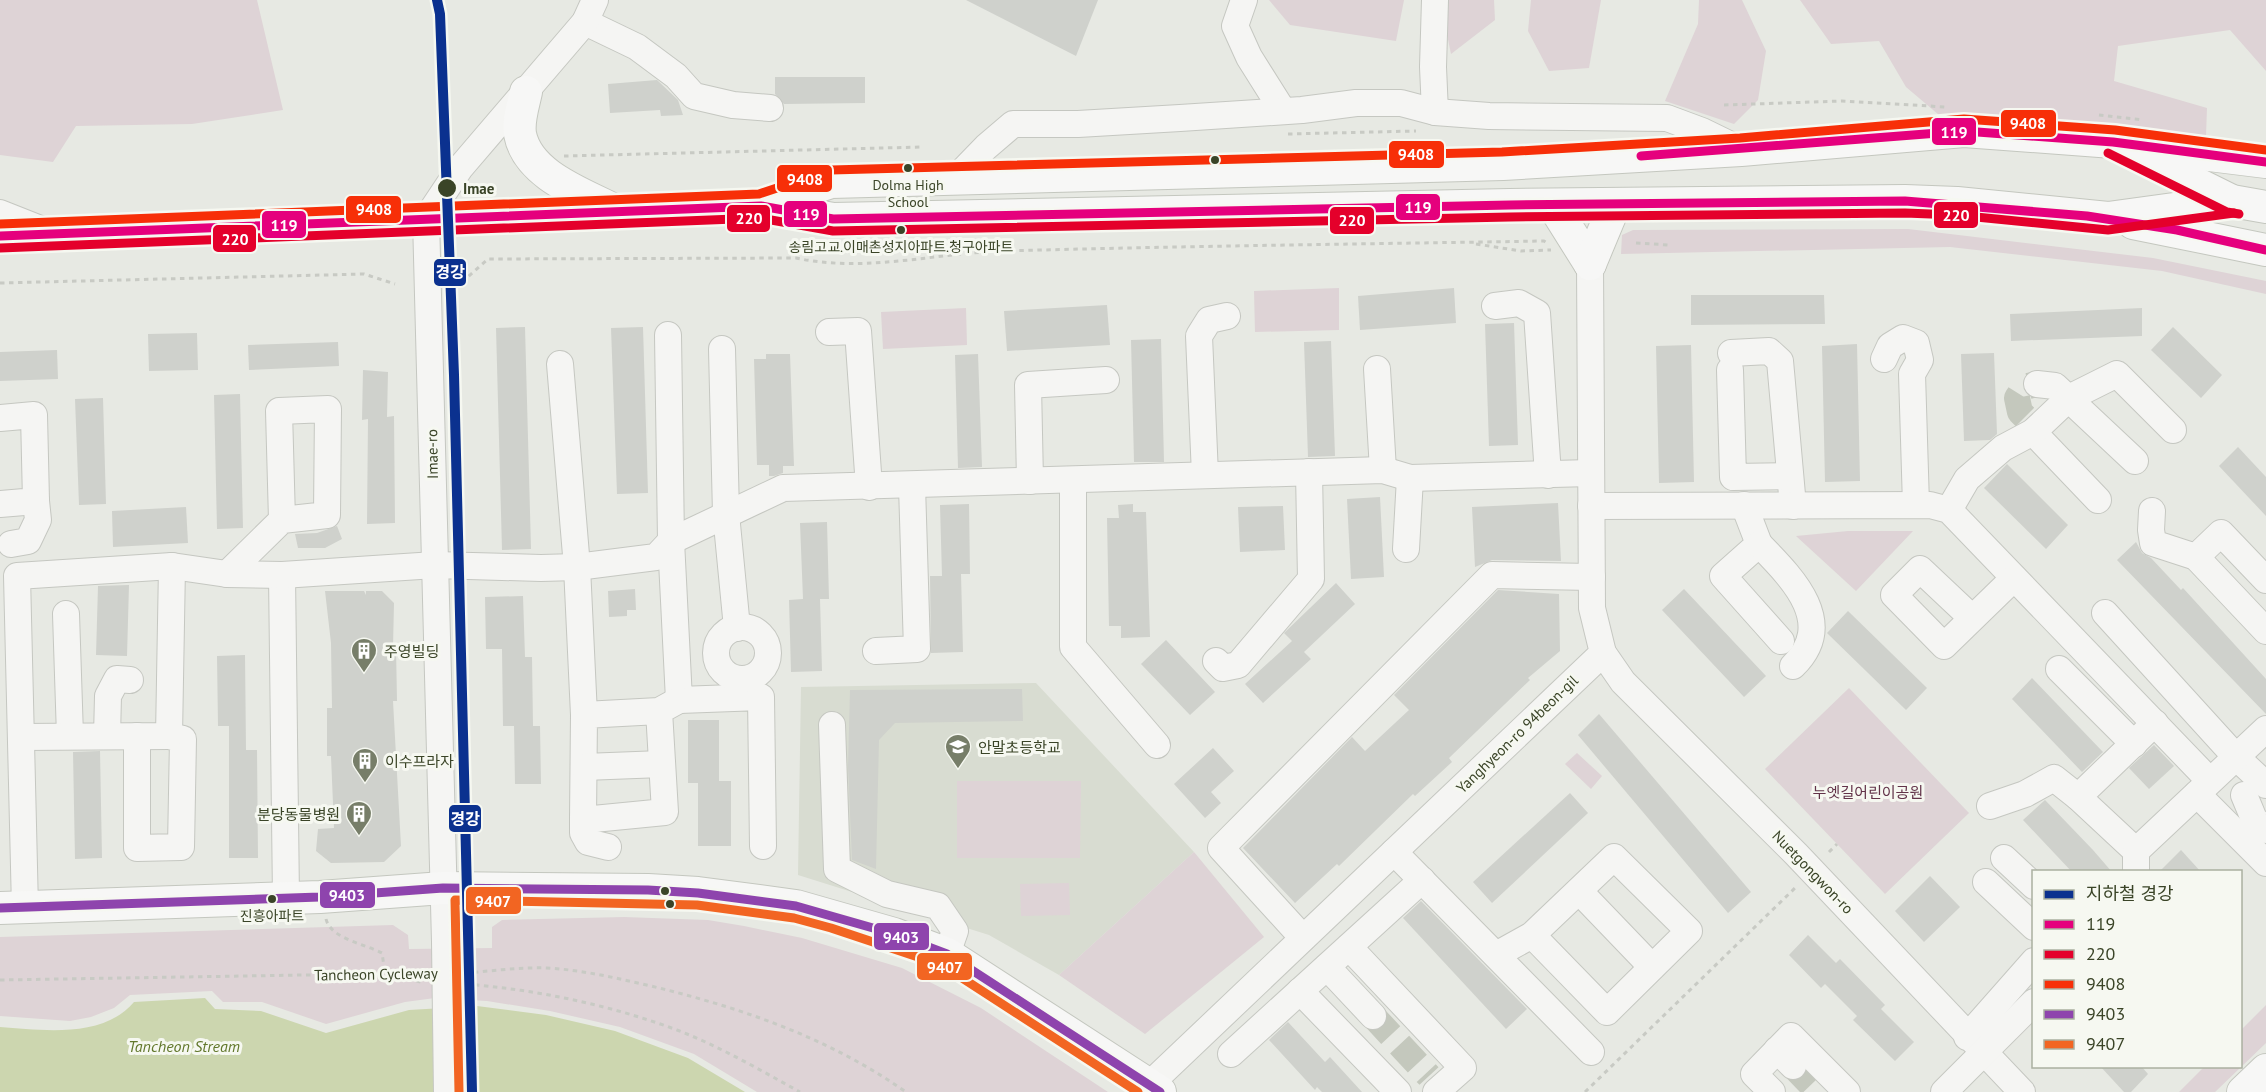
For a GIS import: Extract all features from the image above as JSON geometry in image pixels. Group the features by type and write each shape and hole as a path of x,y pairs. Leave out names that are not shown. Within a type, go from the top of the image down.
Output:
{"main road":[{"path":"526,92 520,122 520,136 533,159 552,177 617,211"},
{"path":"761,206 831,182 1503,164 1741,150 1964,131 2113,142 2266,162"},
{"path":"2113,142 2232,201 2266,207"},
{"path":"0,236 761,206 833,219 1553,205 1905,201 1989,206 2108,218 2266,250"},
{"path":"2108,218 2232,201"},
{"path":"1575,260 1615,204"},
{"path":"1553,205 1575,260"},
{"path":"13,908 320,897 443,888 648,890 747,898 834,915 946,954 1154,1088"},
{"path":"2243,1092 2266,1070"}],"street":[{"path":"1224,0 1280,123"},
{"path":"1235,26 1244,0"},
{"path":"1428,121 1433,67 1435,0"},
{"path":"426,219 460,168 526,92 590,11 676,76 694,96 733,105 770,108"},
{"path":"954,180 1012,124 1280,123 1356,103 1401,104 1428,121 1489,116 1667,118 1702,131 1741,150"},
{"path":"0,213 51,233"},
{"name":"Imae-ro","path":"426,219 447,1092"},
{"path":"1575,260 1591,473 1592,608 1603,653"},
{"path":"1495,306 1519,303 1537,313 1548,475"},
{"path":"1205,475 1199,336 1209,320 1227,316"},
{"path":"829,332 858,331 869,487"},
{"path":"583,820 665,812 662,764 669,706 671,541 668,335"},
{"path":"1884,359 1890,346 1903,338 1916,343 1920,360 1912,374 1916,506"},
{"path":"722,349 726,514 737,628"},
{"path":"1790,476 1733,477 1731,361 1769,351 1780,361 1790,476 1792,506"},
{"path":"560,364 578,567 584,715 583,833 588,842 608,847"},
{"path":"1377,369 1383,470"},
{"path":"1949,510 1967,479 2003,448 2033,432 2069,398 2116,374 2173,430"},
{"path":"1030,481 1028,385 1106,380"},
{"path":"2037,384 2055,386 2134,461"},
{"path":"0,418 34,416 38,520 28,541 11,544"},
{"path":"2033,432 2098,500"},
{"path":"13,908 21,736 8,576 172,566 227,574 282,575 435,565 578,567 656,557 671,541 783,488 912,486 1383,470 1410,477 1591,473"},
{"path":"1216,661 1223,668 1238,665 1311,579 1309,472"},
{"path":"1406,549 1410,477"},
{"path":"1073,480 1073,647 1157,745"},
{"path":"876,651 917,649 912,486"},
{"path":"0,504 36,501"},
{"path":"1744,505 1759,544 1796,583 1810,612 1811,635 1804,655 1793,666"},
{"path":"1591,506 1916,506 1949,510 2155,723 2203,788 2266,863"},
{"path":"2152,511 2151,530 2154,543 2196,557 2266,631"},
{"path":"227,574 282,520"},
{"path":"2196,557 2221,533 2266,580"},
{"path":"1759,544 1723,576 1781,641"},
{"path":"169,736 172,566"},
{"path":"1303,938 1221,849 1492,574 1592,577"},
{"path":"282,575 286,898"},
{"path":"1972,618 2014,578"},
{"path":"2105,614 2236,757 2255,790 2254,819 2266,830"},
{"path":"66,615 70,736"},
{"name":"Yanghyeon-ro 94beon-gil","path":"1154,1088 1303,938 1603,653"},
{"name":"Nuetgongwon-ro","path":"1603,653 1623,682 1796,854 2022,1092"},
{"path":"2059,669 2134,744"},
{"path":"107,736 110,688 117,679 130,680"},
{"path":"584,715 760,697 763,846"},
{"path":"2078,797 2155,723"},
{"path":"832,725 837,869 887,894 938,906 955,931 946,954"},
{"path":"1990,806 2025,794 2054,778 2078,797 2136,861 2203,788 2266,729"},
{"path":"21,736 70,736 107,736 137,736 169,736 183,739 181,847 137,848 137,736"},
{"path":"584,767 662,764"},
{"path":"1394,852 1591,1052"},
{"path":"1496,955 1532,935 1614,857 1689,931 1606,1012 1532,935"},
{"path":"2004,858 2032,884"},
{"path":"1231,1054 1422,880"},
{"path":"1986,882 2032,923"},
{"path":"1579,891 1652,967"},
{"path":"1349,947 1463,1068 1436,1092"},
{"path":"1944,1092 2032,964"},
{"path":"1327,967 1373,1016"},
{"path":"1300,991 1398,1092"},
{"path":"1975,1045 2032,1003"},
{"path":"1772,1092 1754,1074 1785,1058 1791,1036 1848,1092"}],"path":[{"path":"1280,123 1428,121"},
{"path":"554,154 609,156 922,147"},
{"path":"462,282 488,259 796,258 826,264 884,262 1000,251 1544,241 1575,260"},
{"path":"1464,242 1521,251 1551,250"},
{"path":"1636,243 1669,245"},
{"path":"0,283 364,274 395,285"},
{"path":"1829,852 1837,844"},
{"path":"1585,1092 1795,888"},
{"path":"320,897 327,925 338,936 365,944 382,953 385,973 422,983 433,983"},
{"path":"464,973 545,968 586,971 704,999 763,1018 820,1041 874,1070 906,1092"},
{"name":"Tancheon Cycleway","path":"0,980 430,973"},
{"path":"456,984 565,999 620,1011 678,1031 800,1092"}],"shaded area":[{"name":"안말초등학교","path":"1036,683 1194,852 1059,975 989,935 798,875 801,687"}],"green space":[{"path":"0,0 257,0 283,110 192,124 76,126 53,162 0,155"},
{"path":"1269,0 1404,0 1396,41 1290,25"},
{"path":"1440,0 1494,0 1495,20 1451,54"},
{"path":"1531,0 1601,0 1589,68 1549,71 1528,31"},
{"path":"1699,0 1742,0 1766,51 1758,100 1734,124 1665,101 1698,24"},
{"path":"1800,0 2266,0 2266,71 2230,30 2118,46 2114,81 2207,108 2206,136 2047,133 1952,126 1906,87 1879,41 1831,44"},
{"path":"1908,229 2153,258 2266,281 2266,294 2162,271 1950,247 1621,254 1622,235 1633,230"},
{"path":"1339,288 1339,330 1255,332 1254,291"},
{"path":"966,308 967,345 883,349 881,312"},
{"path":"1848,531 1913,531 1856,591 1796,536"},
{"name":"누엣길어린이공원","path":"1849,688 1969,813 1885,894 1765,769"},
{"path":"1577,753 1602,776 1591,789 1565,764"},
{"path":"957,781 1081,781 1080,858 957,858"},
{"path":"1194,852 1264,937 1145,1034 1059,975"},
{"path":"1069,883 1070,915 1021,916 1020,884"},
{"path":"624,917 708,920 744,926 802,938 902,968 981,1008 1108,1092 757,1092 694,1054 620,1027 550,1011 487,1001 435,998 405,1002 326,1024 262,1002 223,1002 212,991 130,995 114,1008 91,1017 70,1021 0,1016 0,937 393,925 408,935 409,949 492,948 492,927 502,920"},
{"path":"2266,1005 2266,1043 2242,1066 2242,1029"},
{"path":"2203,1068 2240,1068 2215,1092 2179,1092"}],"water":[{"name":"Tancheon Stream","path":"205,998 215,1009 261,1011 326,1033 409,1010 477,1006 546,1015 615,1031 688,1058 745,1092 0,1092 0,1027 71,1030 106,1022 121,1014 134,1002"}],"building":[{"path":"966,0 1098,0 1076,56"},
{"path":"775,77 865,77 865,103 784,104 775,94"},
{"path":"657,80 678,100 683,115 661,116 660,110 610,113 608,84"},
{"path":"1454,288 1456,323 1360,330 1358,296"},
{"path":"1691,295 1824,295 1825,324 1691,325"},
{"path":"1107,305 1110,345 1007,351 1004,311"},
{"path":"2142,308 2142,336 2011,341 2010,314"},
{"path":"1514,323 1518,445 1489,446 1485,324"},
{"path":"525,327 531,549 502,550 496,328"},
{"path":"643,327 648,493 617,494 611,328"},
{"path":"2173,327 2222,375 2201,398 2151,350"},
{"path":"197,333 198,370 149,371 148,334"},
{"path":"1161,339 1164,462 1134,462 1131,340"},
{"path":"1331,341 1335,456 1308,457 1304,342"},
{"path":"338,342 339,366 249,370 248,345"},
{"path":"1857,344 1860,481 1825,482 1822,346"},
{"path":"1691,345 1694,482 1659,483 1656,346"},
{"path":"57,350 58,379 0,381 0,352"},
{"path":"1994,353 1997,434 1990,440 1964,441 1961,354"},
{"path":"766,354 790,354 794,466 783,466 783,473 774,476 769,476 769,465 757,465 754,359 766,359"},
{"path":"978,354 982,467 958,468 955,355"},
{"path":"363,370 388,372 387,417 394,416 395,523 367,524 368,419 362,420"},
{"path":"240,394 243,528 217,529 214,395"},
{"path":"103,398 106,504 79,505 75,399"},
{"path":"2238,447 2266,477 2266,516 2219,466"},
{"path":"2007,464 2068,525 2046,549 1984,488"},
{"path":"1380,497 1384,577 1351,579 1347,499"},
{"path":"1558,503 1561,561 1492,560 1475,567 1472,507"},
{"path":"969,504 970,574 961,574 963,652 931,653 930,576 942,576 940,505"},
{"path":"1133,504 1133,512 1146,512 1150,637 1121,638 1121,626 1109,626 1107,518 1119,518 1118,505"},
{"path":"1283,506 1285,550 1240,552 1238,507"},
{"path":"186,507 188,543 113,547 112,511"},
{"path":"827,522 829,599 820,599 822,671 791,672 789,600 803,599 800,523"},
{"path":"337,526 342,539 325,548 298,548 295,534 317,533"},
{"path":"2136,542 2142,553 2151,558 2181,590 2183,588 2266,679 2266,714 2117,560"},
{"path":"1336,583 1355,604 1304,652 1311,659 1263,703 1245,684 1292,641 1284,633"},
{"path":"129,585 127,656 96,655 98,586"},
{"path":"635,589 636,610 627,610 627,616 609,617 608,591"},
{"path":"1684,589 1766,676 1744,697 1662,610"},
{"path":"1498,590 1559,594 1560,651 1528,678 1530,680 1449,758 1452,762 1415,796 1413,794 1339,866 1337,864 1295,903 1243,848 1352,737 1365,751 1409,710 1394,695"},
{"path":"325,591 364,591 366,595 366,591 382,591 394,603 393,647 396,647 397,701 393,701 401,846 384,862 331,863 316,851 318,829 334,828 331,756 327,756 327,708 332,708 331,643"},
{"path":"523,596 525,657 532,657 533,726 540,726 541,784 515,784 514,726 503,726 502,649 486,649 485,597"},
{"path":"1848,611 1927,688 1906,710 1827,633"},
{"path":"1166,640 1215,692 1190,715 1141,664"},
{"path":"245,655 246,750 257,750 258,858 229,858 229,726 218,726 217,656"},
{"path":"2032,678 2103,752 2082,772 2012,699"},
{"path":"1022,689 1023,721 895,723 879,740 876,869 852,860 848,767 850,690"},
{"path":"1599,714 1751,892 1728,913 1578,735"},
{"path":"688,720 719,720 719,781 731,781 731,846 698,846 698,783 688,783"},
{"path":"2154,745 2174,766 2149,789 2129,768"},
{"path":"1213,748 1234,771 1211,792 1221,803 1205,818 1174,784"},
{"path":"100,751 102,858 75,859 73,752"},
{"path":"1570,793 1588,813 1492,903 1473,882"},
{"path":"2045,800 2110,870 2070,870 2023,820"},
{"path":"2181,850 2199,870 2161,870"},
{"path":"1930,876 1960,907 1924,942 1895,911"},
{"path":"1421,901 1527,1009 1506,1029 1403,918"},
{"path":"1808,935 1836,963 1840,959 1885,1005 1881,1009 1914,1042 1895,1061 1853,1020 1857,1016 1825,984 1821,988 1789,955"},
{"path":"1288,1022 1325,1062 1330,1057 1362,1092 1322,1092 1317,1087 1315,1090 1269,1040"},
{"path":"2102,1068 2143,1068 2148,1074 2131,1092 2124,1092"}],"tunnel":[{"path":"2025,417 2020,412 2017,398 2024,387 2037,384"},
{"path":"1373,1016 1429,1076"},
{"path":"1793,1066 1818,1092"}],"metro line":[{"name":"경강","path":"437,0 440,14 454,375 472,1092"}],"transit line":[{"name":"9408","path":"0,224 759,194 831,170 1502,152 1740,138 1964,119 2115,130 2266,150"},
{"name":"119","path":"1641,156 1964,131 2113,142 2266,162"},
{"name":"220","path":"2108,153 2227,212 2239,214"},
{"name":"119","path":"0,236 761,206 833,219 1510,205 1905,201 2087,216 2177,230 2266,250"},
{"name":"220","path":"0,248 760,218 833,231 1510,217 1905,213 1956,215 2108,230 2234,213"},
{"name":"9403","path":"0,908 320,897 443,888 648,890 698,893 796,906 894,934 947,954 1160,1092"},
{"name":"9407","path":"459,1092 455,900 697,905 794,918 831,928 942,965 1138,1092"}],"place":[{"name":"Dolma High School","path":"908,168"},
{"name":"Imae","path":"447,188"},
{"name":"송림고교.이매촌성지아파트.청구아파트","path":"901,230"},
{"name":"주영빌딩","path":"364,674"},
{"name":"안말초등학교","path":"958,770"},
{"name":"이수프라자","path":"365,784"},
{"name":"분당동물병원","path":"359,837"},
{"name":"진흥아파트","path":"272,899"}]}
